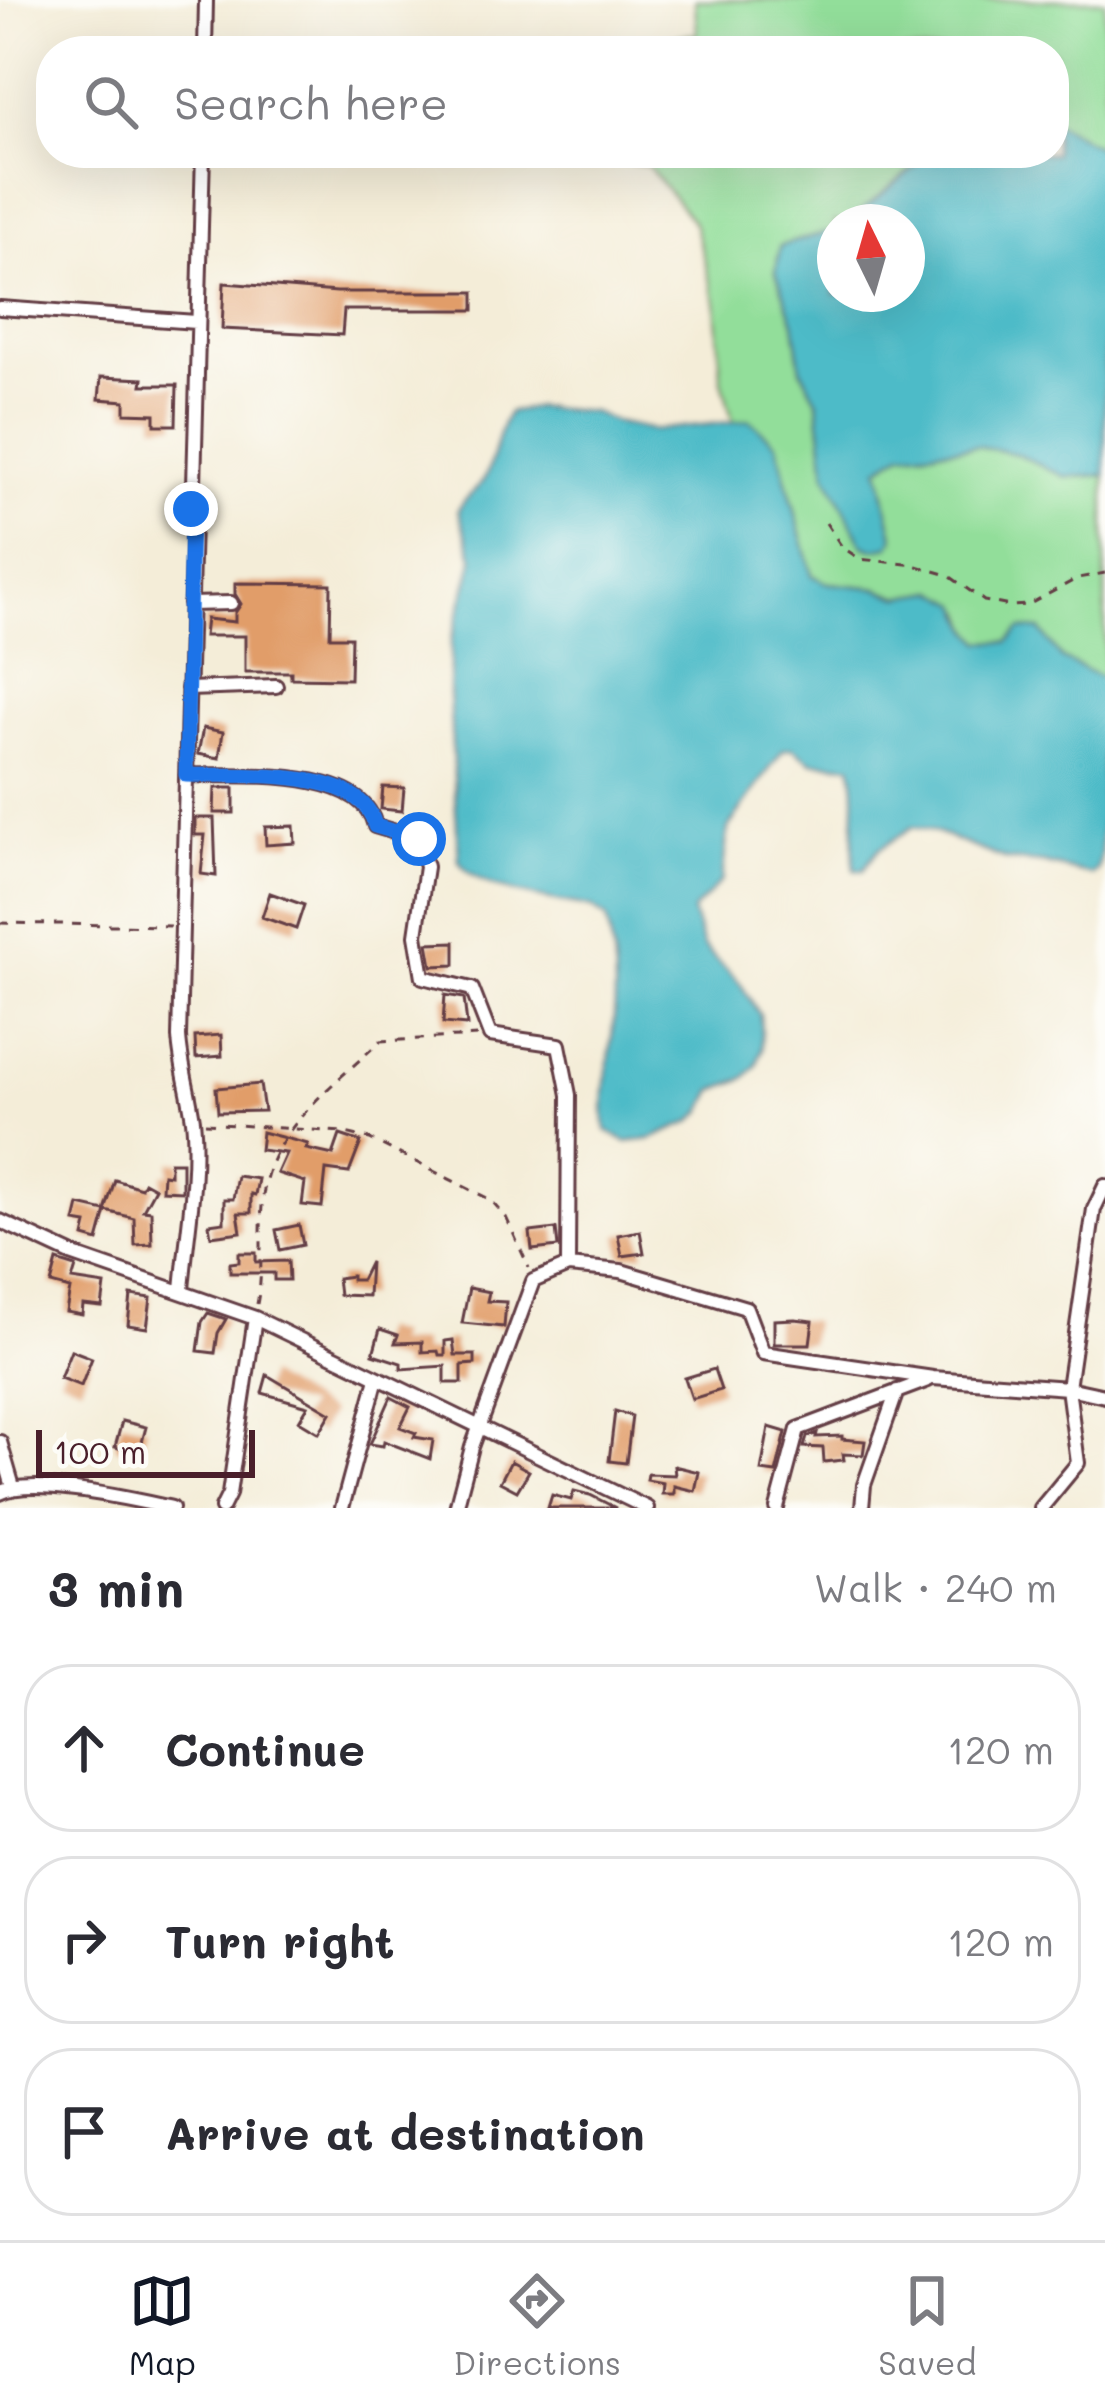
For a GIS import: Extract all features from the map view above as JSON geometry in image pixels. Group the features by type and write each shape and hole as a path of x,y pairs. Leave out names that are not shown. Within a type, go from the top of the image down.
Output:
{"street":[{"path":"206,0 206,36"},
{"path":"182,1290 193,1123 179,1037 201,168"},
{"path":"0,308 196,322"},
{"path":"190,604 231,604"},
{"path":"188,689 276,686"},
{"path":"186,775 335,784 359,797 372,811 375,826 419,839 426,867 416,935 422,977 472,989 490,1035 559,1045 568,1095 568,1265"},
{"path":"1041,1508 1078,1463 1068,1388 1094,1209 1105,1186"},
{"path":"0,1221 71,1254 255,1318 647,1508"},
{"path":"456,1508 479,1428 533,1281 568,1265 621,1271 746,1309 763,1353 1105,1396"},
{"path":"222,1508 229,1494 255,1318"},
{"path":"342,1508 377,1378"},
{"path":"776,1508 798,1429 933,1378"},
{"path":"862,1508 864,1485 897,1391"},
{"path":"0,1442 7,1490 120,1497 172,1508"}],"path":[{"path":"826,524 842,547 860,559 914,565 948,575 984,601 1010,606 1028,604 1078,578 1105,573"},
{"path":"0,923 184,926"},
{"path":"255,1318 262,1278 265,1182 291,1128 380,1041 490,1035"},
{"path":"193,1123 291,1128 370,1139 491,1200 523,1247 533,1281"}],"green space":[{"path":"695,0 1105,0 1105,151 1069,131 1069,36 680,36 697,34"},
{"path":"649,168 914,168 870,204 817,204 817,235 780,246 776,272 794,322 801,369 818,402 826,473 894,537 879,468 902,453 978,446 1018,454 1066,477 1105,475 1105,679 1062,659 1040,630 1008,642 982,642 971,630 965,612 936,591 900,597 876,588 827,583 812,575 777,445 750,421 733,422 721,377 716,302 694,223"}],"water":[{"path":"1069,131 1105,151 1105,475 1066,477 1017,454 978,446 902,453 879,468 894,537 890,546 873,549 863,545 826,473 818,402 801,369 794,322 776,272 780,246 817,235 817,312 925,312 925,204 870,204 914,168 1069,168"},
{"path":"535,407 592,412 654,430 750,420 777,444 812,575 827,583 876,588 900,597 936,591 960,604 982,642 1008,642 1021,629 1040,630 1062,659 1105,679 1101,853 1092,875 1007,860 912,827 878,850 863,870 855,870 851,765 812,762 792,748 783,750 728,828 722,880 692,912 703,946 740,983 760,1015 762,1050 745,1078 714,1090 691,1122 651,1139 626,1142 606,1130 615,996 606,918 592,908 500,888 469,872 459,861 449,694 451,641 474,559 458,510 484,479 509,412"}],"building":[{"path":"224,283 337,292 474,292 474,310 344,310 342,335 222,329"},
{"path":"101,377 143,379 142,385 177,385 176,425 155,425 155,414 125,413 125,401 99,399"},
{"path":"235,583 331,584 330,637 351,637 350,679 245,672 245,636 204,636 206,619 235,622 241,604"},
{"path":"203,728 223,732 219,758 198,754"},
{"path":"383,787 404,788 402,811 381,809"},
{"path":"215,788 234,788 234,813 214,813"},
{"path":"195,818 214,818 216,876 201,874 205,835 195,835"},
{"path":"294,826 295,843 266,845 265,827"},
{"path":"270,893 304,905 296,929 262,917"},
{"path":"455,942 455,965 432,966 428,943"},
{"path":"445,995 464,998 467,1025 443,1023"},
{"path":"221,1035 222,1056 196,1058 195,1037"},
{"path":"260,1084 264,1111 218,1112 216,1088"},
{"path":"262,1132 333,1155 340,1135 361,1142 349,1173 326,1170 322,1207 302,1205 305,1182 277,1173 286,1153 260,1150"},
{"path":"170,1162 182,1162 182,1191 162,1190"},
{"path":"237,1176 258,1179 255,1195 251,1194 251,1213 238,1213 241,1232 211,1236 209,1224 224,1222 224,1199 233,1199"},
{"path":"115,1180 141,1188 144,1182 155,1188 143,1210 151,1211 152,1244 135,1245 134,1218 106,1211 98,1241 84,1237 87,1224 75,1222 79,1205 105,1211"},
{"path":"299,1225 303,1245 280,1250 276,1230"},
{"path":"556,1229 558,1247 532,1250 530,1232"},
{"path":"640,1231 644,1253 622,1256 618,1235"},
{"path":"239,1253 256,1253 256,1262 288,1261 289,1280 274,1280 274,1273 230,1273 230,1263 239,1262"},
{"path":"57,1261 76,1267 72,1280 105,1285 102,1307 83,1305 82,1315 66,1312 70,1289 51,1284"},
{"path":"370,1262 368,1296 339,1295 337,1278 361,1280"},
{"path":"469,1288 489,1292 487,1301 506,1302 504,1327 462,1323"},
{"path":"131,1295 151,1298 147,1328 128,1325"},
{"path":"208,1313 226,1319 215,1353 198,1351"},
{"path":"774,1320 813,1321 810,1344 774,1344"},
{"path":"380,1329 398,1335 395,1343 422,1342 422,1352 438,1351 439,1355 445,1355 445,1341 453,1340 455,1355 475,1355 475,1364 462,1365 462,1383 445,1383 445,1366 401,1369 401,1363 373,1354"},
{"path":"71,1350 92,1358 81,1386 60,1378"},
{"path":"714,1369 721,1390 692,1399 685,1378"},
{"path":"267,1375 331,1413 319,1433 299,1421 308,1406 262,1393"},
{"path":"391,1397 410,1407 400,1427 416,1433 414,1437 433,1440 430,1459 384,1441 383,1446 370,1444"},
{"path":"615,1411 632,1416 626,1463 609,1461"},
{"path":"122,1421 146,1427 139,1454 115,1447"},
{"path":"769,1427 786,1432 776,1473 761,1471"},
{"path":"817,1433 816,1437 865,1441 863,1455 843,1454 844,1460 824,1462 823,1448 804,1447 807,1437"},
{"path":"511,1461 529,1471 517,1491 500,1482"},
{"path":"674,1466 699,1472 695,1491 674,1486 674,1494 662,1494 663,1483 647,1480 648,1474 675,1475"},
{"path":"574,1491 616,1508 548,1508 552,1495 571,1500"}],"route":[{"path":"191,509 186,775 335,784 359,797 372,811 375,826 419,839"}]}
